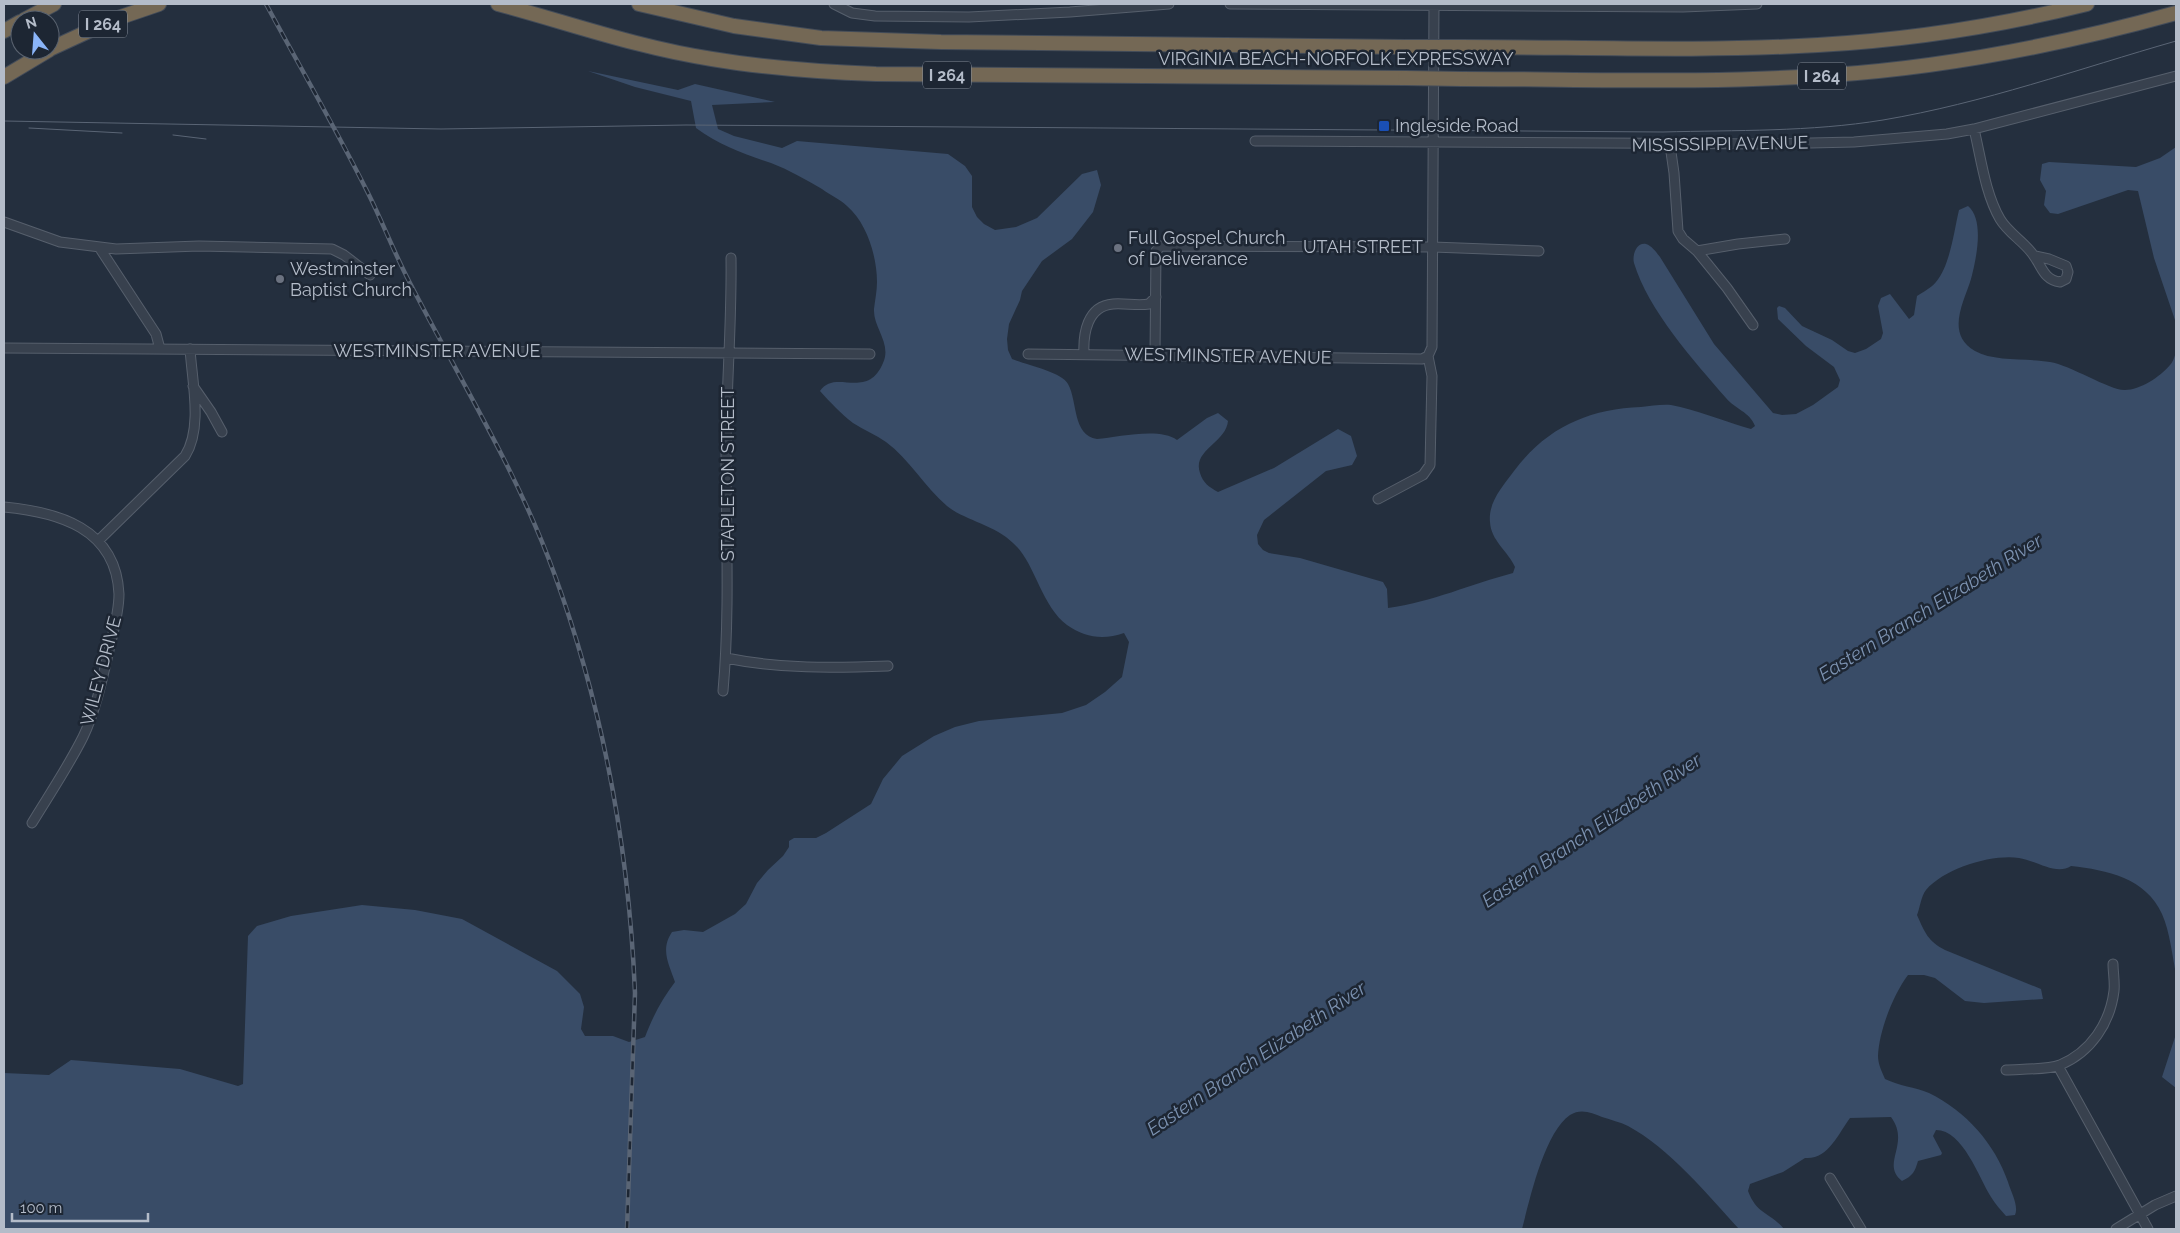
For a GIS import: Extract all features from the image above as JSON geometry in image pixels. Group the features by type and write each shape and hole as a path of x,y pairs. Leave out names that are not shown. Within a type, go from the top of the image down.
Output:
{"highway":[{"name":"I 264","path":"43,10 54,4"},
{"name":"I 264","path":"60,45 115,19 159,4"},
{"name":"VIRGINIA BEACH-NORFOLK EXPRESSWAY","path":"498,4 665,50 711,59 794,70 876,74 1462,79 1755,79 1860,73 1944,63 2008,52 2087,36 2176,13"},
{"name":"VIRGINIA BEACH-NORFOLK EXPRESSWAY","path":"639,4 734,26 821,38 941,42 1717,48 1819,45 1948,32 2012,21 2085,4"},
{"name":"I 264","path":"4,77 32,60"}],"street":[{"path":"834,4 846,11 875,16 969,17 1070,12 1169,4"},
{"path":"1230,4 1684,7 1757,4"},
{"path":"1378,499 1423,475 1430,465 1432,376 1428,356 1432,347 1434,4"},
{"name":"MISSISSIPPI AVENUE","path":"1255,141 1670,145 1854,142 1947,134 1974,129 2176,76"},
{"path":"1974,129 1989,192 1999,218 2009,232 2035,256"},
{"path":"1670,145 1678,231 1683,239 1698,251 1753,325"},
{"path":"4,222 60,242 119,249 199,246 332,249 344,255 370,275"},
{"path":"1698,251 1785,239"},
{"name":"UTAH STREET","path":"1156,297 1156,251 1158,248 1177,246 1432,247 1539,251"},
{"path":"99,247 156,334 160,349"},
{"name":"STAPLETON STREET","path":"723,690 728,585 726,454 732,316 731,258"},
{"path":"1084,354 1083,342 1087,325 1098,310 1112,304 1149,304 1156,297"},
{"path":"1155,355 1156,297"},
{"name":"WESTMINSTER AVENUE","path":"4,348 870,354"},
{"path":"4,507 40,512 62,519 84,529 98,540 190,448 195,431 190,349"},
{"name":"WESTMINSTER AVENUE","path":"1028,354 1422,359 1428,356"},
{"path":"192,386 211,412 222,432"},
{"name":"WILEY DRIVE","path":"32,823 83,737 108,656 117,616 119,595 113,566 98,540"},
{"path":"726,658 754,664 790,668 888,666"},
{"path":"2006,1070 2058,1066 2080,1054 2098,1036 2109,1014 2114,989 2113,964"},
{"path":"2058,1066 2148,1229"},
{"path":"1830,1178 1861,1229"},
{"path":"2116,1229 2176,1196"}],"water":[{"name":"Eastern Branch Elizabeth River","path":"588,71 678,90 695,84 775,102 712,105 718,129 734,136 782,148 797,141 948,154 965,166 972,176 972,207 977,217 984,224 995,230 1016,227 1037,218 1082,174 1097,170 1101,185 1093,212 1072,239 1042,261 1022,291 1009,324 1007,339 1008,350 1012,359 1051,372 1064,380 1071,391 1079,425 1089,436 1097,439 1150,433 1170,436 1177,440 1207,418 1218,413 1228,421 1226,429 1205,452 1199,465 1201,476 1205,482 1218,492 1274,468 1338,429 1351,436 1357,456 1352,465 1326,471 1264,520 1257,535 1258,544 1269,553 1300,558 1383,582 1387,589 1388,608 1436,597 1513,573 1515,567 1493,535 1490,522 1491,508 1505,482 1526,456 1554,432 1570,424 1603,412 1671,405 1751,429 1755,426 1750,417 1730,402 1713,384 1661,317 1641,281 1634,263 1635,250 1643,244 1654,249 1660,257 1714,344 1773,413 1782,415 1796,414 1813,405 1838,387 1840,380 1834,367 1806,346 1778,319 1777,308 1779,306 1785,308 1802,326 1832,340 1848,351 1855,353 1866,349 1881,339 1883,333 1878,306 1881,298 1890,294 1909,319 1914,315 1917,296 1936,282 1945,267 1959,210 1968,206 1973,212 1976,221 1978,241 1971,279 1961,307 1959,327 1961,336 1966,344 1975,351 1992,357 2058,364 2110,386 2125,390 2137,388 2161,374 2172,362 2176,351 2176,974 2169,936 2162,914 2155,902 2136,884 2111,873 2098,870 2071,866 2065,869 2052,868 2019,858 1996,858 1970,864 1945,875 1926,890 1917,915 1922,927 1939,947 2041,989 2043,999 1984,1003 1965,1001 1935,978 1924,975 1908,975 1902,983 1888,1014 1879,1046 1880,1068 1885,1079 1924,1091 1942,1100 1967,1119 1987,1142 2002,1168 2013,1194 2015,1215 2006,1216 1998,1207 1969,1156 1962,1146 1946,1132 1936,1130 1933,1136 1942,1153 1941,1155 1918,1161 1913,1173 1902,1181 1894,1168 1898,1136 1891,1117 1850,1118 1832,1145 1820,1155 1813,1158 1805,1158 1783,1172 1750,1184 1748,1191 1755,1205 1784,1229 1739,1229 1673,1159 1643,1135 1625,1125 1590,1113 1578,1112 1570,1115 1561,1124 1545,1151 1522,1229 4,1229 4,1073 49,1075 71,1060 180,1069 238,1086 243,1084 248,936 257,926 291,916 362,905 415,910 462,919 557,971 580,994 584,1007 581,1029 585,1036 613,1036 629,1042 645,1037 658,1008 675,982 666,951 668,939 672,932 684,930 703,932 735,914 746,904 757,883 783,856 789,847 789,841 794,838 816,838 871,804 883,779 902,756 934,736 955,727 979,721 1062,713 1086,705 1122,677 1129,642 1124,633 1102,637 1081,633 1067,625 1051,607 1027,561 1013,543 989,527 947,506 894,449 882,439 853,423 820,391 826,385 834,382 869,380 876,374 885,356 884,342 874,316 877,272 873,251 865,231 854,213 838,199 797,175 732,148 696,128 691,101 635,87"},
{"path":"2176,147 2176,323 2154,258 2138,191 2128,190 2058,214 2050,213 2044,205 2046,191 2040,180 2042,164 2049,162 2136,167 2160,158"},
{"path":"2176,1034 2176,1088 2162,1077"}],"tram line":[{"path":"4,121 441,129 686,125 1663,132 1773,130 1856,124 1921,113 2031,85 2176,41"},
{"path":"29,128 122,133"},
{"path":"173,135 206,139"}],"railway":[{"path":"266,4 356,169 405,274 506,463 540,536 571,624 600,727 611,780 627,886 632,940 635,993 627,1229"}],"place":[{"name":"Ingleside Road","path":"1384,126"},
{"name":"Full Gospel Church of Deliverance","path":"1118,248"},
{"name":"Westminster Baptist Church","path":"280,279"}]}
